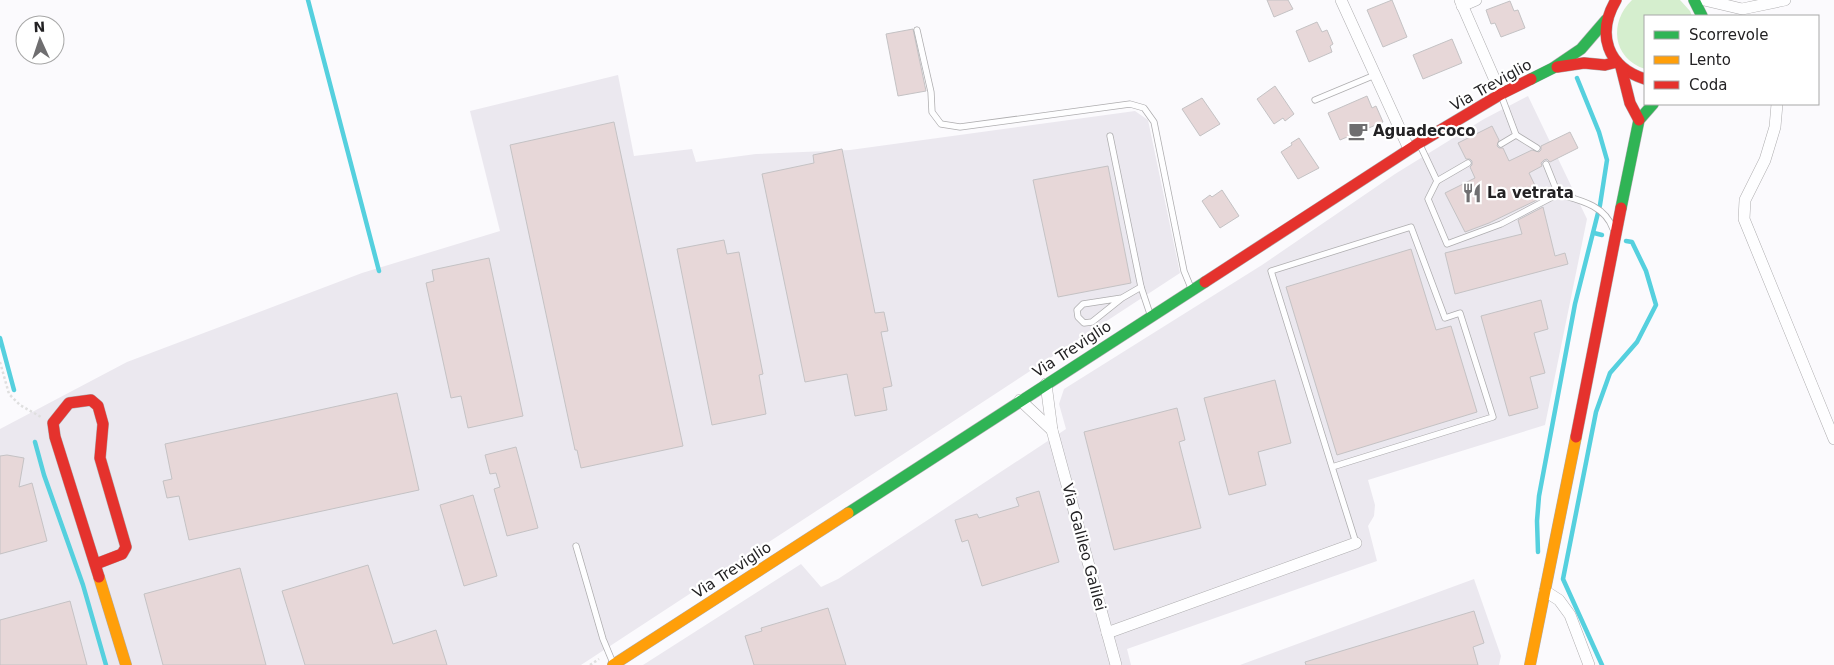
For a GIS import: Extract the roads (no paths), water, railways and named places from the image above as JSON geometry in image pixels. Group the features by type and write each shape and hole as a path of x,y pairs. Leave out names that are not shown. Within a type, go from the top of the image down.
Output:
{"street":[{"path":"1341,0 1375,75 1414,146"},
{"path":"1476,0 1461,3 1501,94"},
{"path":"1616,0 1606,20 1606,42 1619,65 1630,104 1639,120"},
{"path":"1694,0 1702,15"},
{"path":"1704,0 1739,13 1762,4 1785,0"},
{"path":"1762,4 1765,15"},
{"name":"Via Treviglio","path":"613,665 1414,146 1501,94 1553,68 1580,48 1606,20"},
{"name":"Via Treviglio","path":"1553,68 1584,63 1619,65"},
{"path":"1619,65 1631,74 1644,79"},
{"path":"1530,665 1614,235 1639,120 1652,105"},
{"path":"1777,105 1775,127 1765,160 1745,200 1744,219 1834,439"},
{"name":"Via Galileo Galilei","path":"1046,384 1052,430 1116,665"},
{"path":"96,564 122,554 126,547 100,458 103,424 98,406 91,400 69,404 53,423 55,437 126,665"},
{"path":"1020,400 1052,430"},
{"path":"1107,633 1356,544"},
{"path":"1545,591 1560,600 1570,615 1589,665"}],"lane":[{"path":"918,30 931,92 932,112 941,124 960,127 1130,104 1144,108 1154,122 1184,271 1192,290"},
{"path":"1315,100 1375,75"},
{"path":"1501,94 1516,135 1537,148"},
{"path":"1501,144 1516,135"},
{"path":"1110,136 1141,288 1151,316"},
{"path":"1414,146 1437,180"},
{"path":"1468,163 1437,180 1428,199 1447,244 1501,224 1558,194 1589,203 1610,223 1614,235"},
{"path":"1546,164 1558,194"},
{"path":"1332,467 1493,417 1460,313 1445,318 1411,227 1271,271 1332,467 1356,544"},
{"path":"1122,298 1083,304 1077,310 1078,318 1084,323 1092,322 1122,298 1141,288"},
{"path":"576,546 603,639 613,665"}],"waterway":[{"path":"308,0 379,271"},
{"path":"1538,552 1537,521 1539,496 1575,304 1600,205 1607,160 1599,132 1577,78"},
{"path":"1594,233 1602,235"},
{"path":"1602,665 1563,579 1596,412 1610,373 1637,342 1656,305 1646,271 1632,242 1626,241"},
{"path":"0,338 14,390"},
{"path":"35,442 44,475 83,585 106,665"}],"place":[{"name":"Aguadecoco","path":"1358,131"},
{"name":"La vetrata","path":"1472,193"}]}
